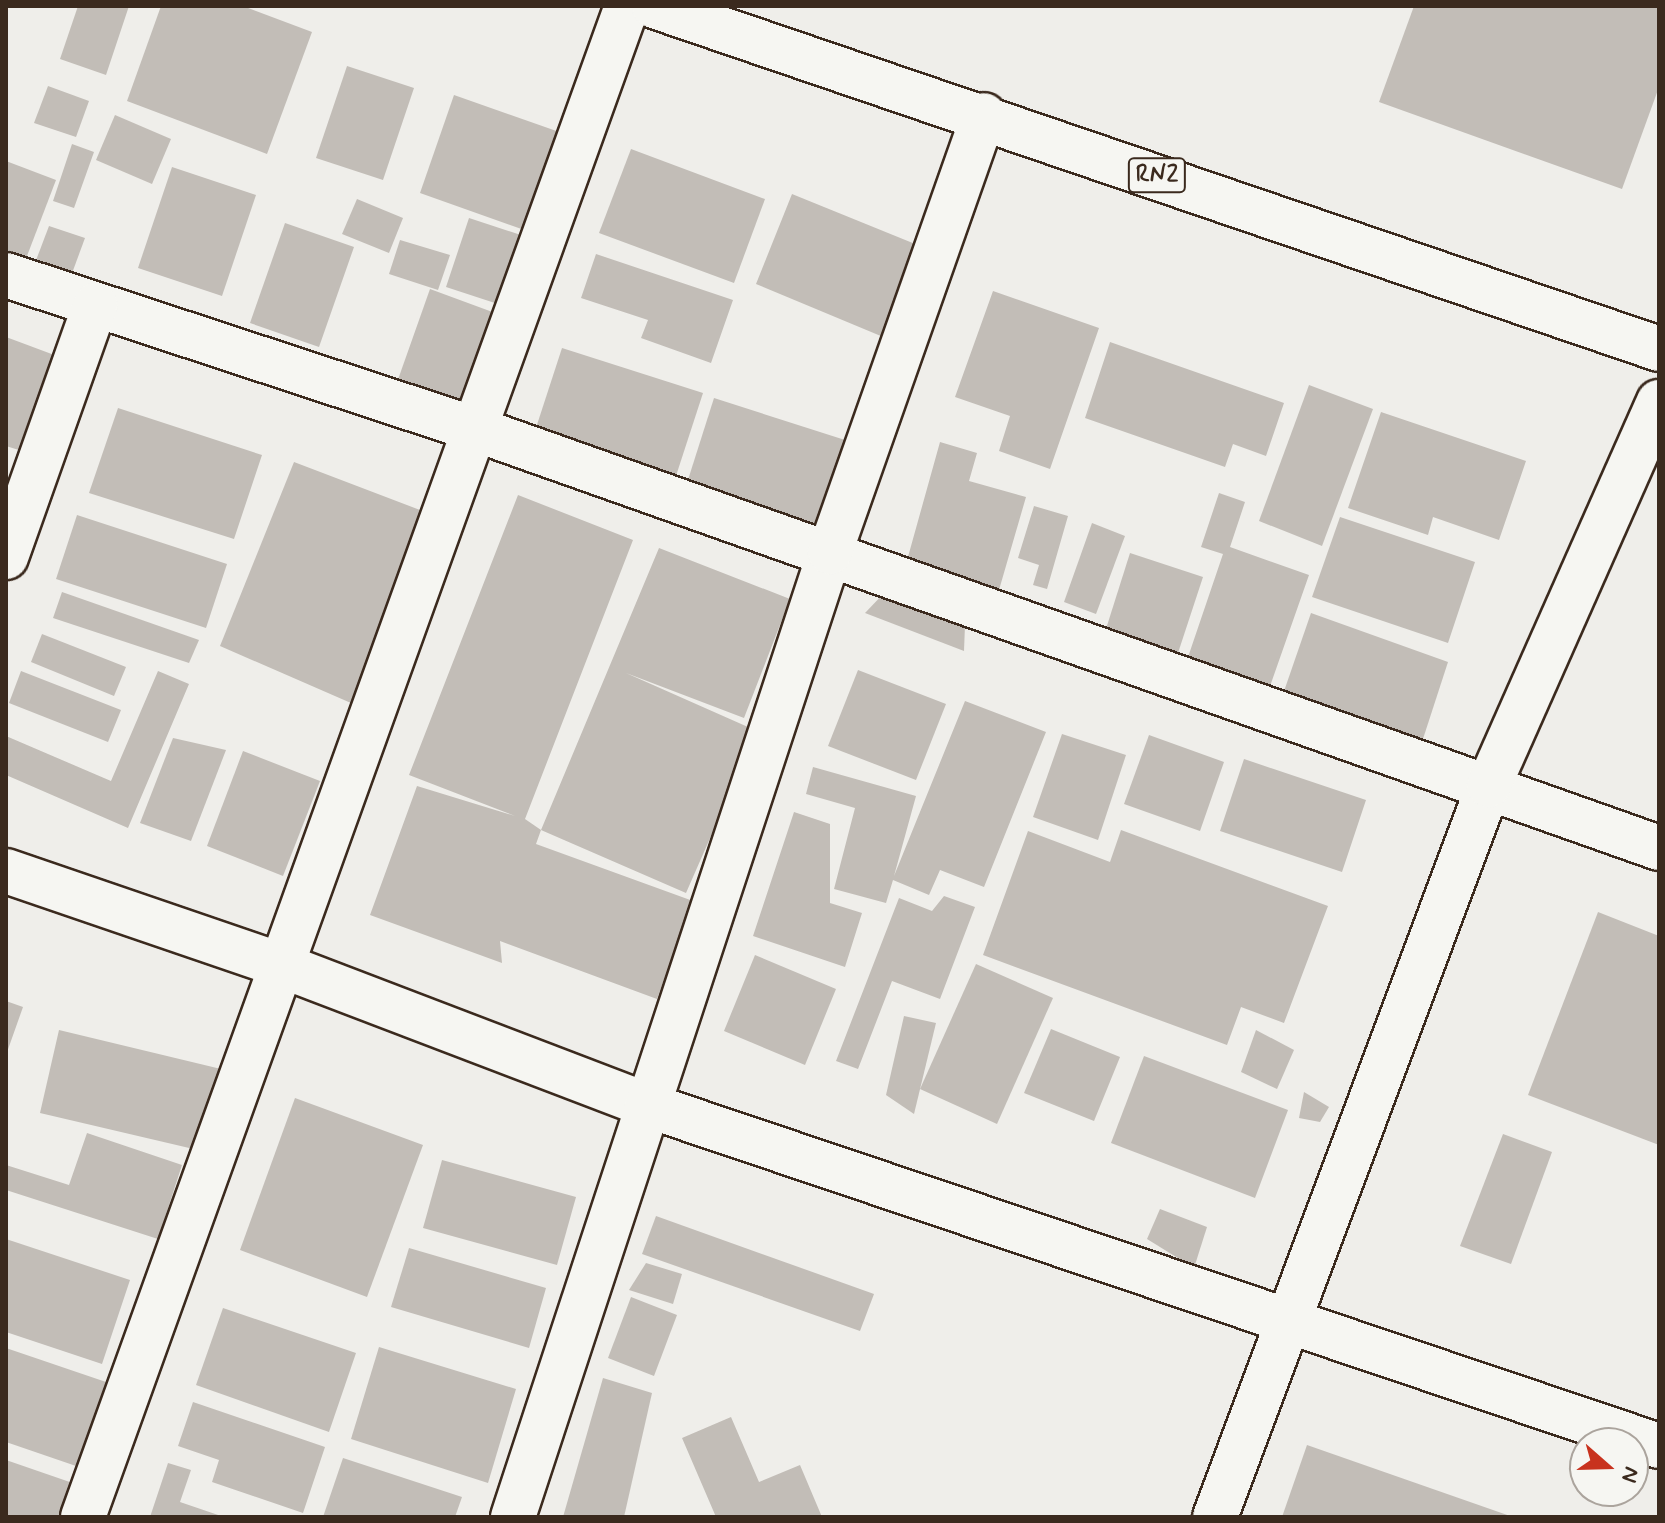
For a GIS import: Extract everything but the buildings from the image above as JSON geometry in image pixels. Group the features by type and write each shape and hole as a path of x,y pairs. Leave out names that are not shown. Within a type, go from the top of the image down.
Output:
{"main road":[{"path":"83,1517 478,430 627,6"},
{"name":"RN2","path":"654,6 984,115 1659,349"},
{"path":"513,1517 830,552 984,115"},
{"path":"6,275 478,430 830,552 1659,848"},
{"path":"6,557 95,305"},
{"path":"1215,1517 1290,1324 1489,785 1659,402"},
{"path":"6,871 283,966 647,1105 1659,1446"}]}
